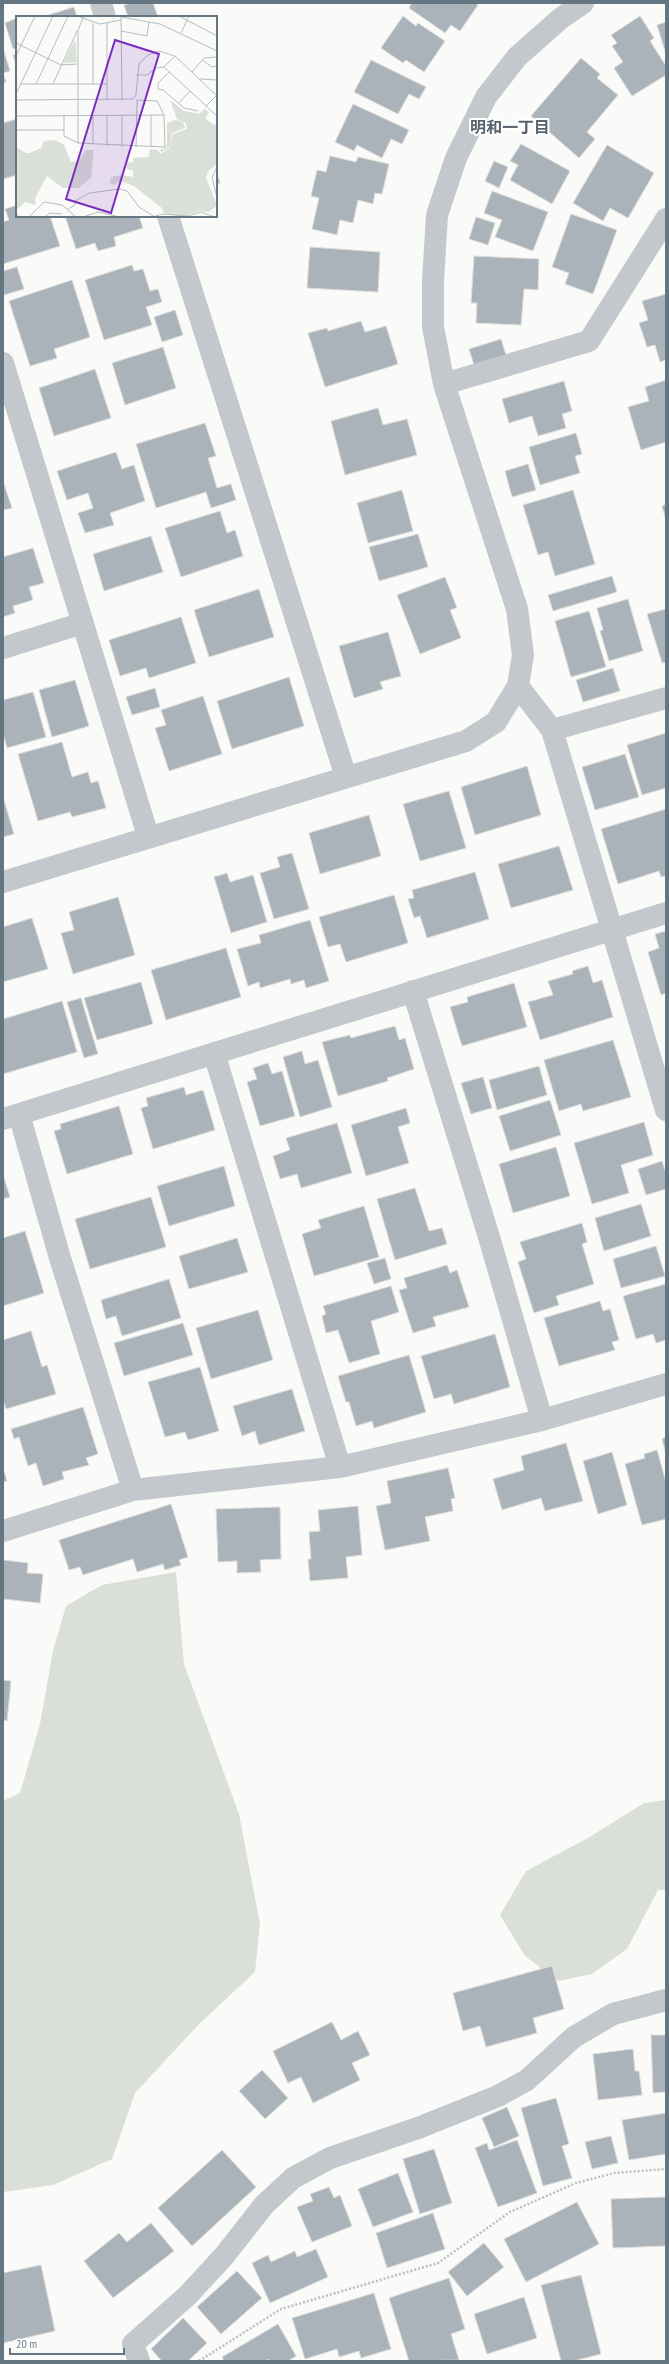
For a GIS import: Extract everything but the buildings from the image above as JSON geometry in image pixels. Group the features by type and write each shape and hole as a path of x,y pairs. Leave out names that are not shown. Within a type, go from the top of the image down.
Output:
{"street":[{"path":"101,3 105,16"},
{"path":"3,882 148,836 466,741 496,722 518,686 524,655 517,609 444,384 434,327 433,282 437,215 456,158 486,97 517,57 560,19 583,3"},
{"path":"168,217 346,777"},
{"path":"444,384 589,341 666,219"},
{"path":"3,363 148,836"},
{"path":"3,648 83,623"},
{"path":"518,686 552,730 666,1110"},
{"path":"552,730 666,698"},
{"path":"133,1490 60,1258 11,1116 666,913"},
{"path":"413,992 489,1237 542,1420"},
{"path":"214,1053 340,1467"},
{"path":"3,1531 133,1490 340,1467 542,1420 666,1384"},
{"path":"139,2361 133,2344 188,2295 224,2256 264,2205 293,2178 330,2158 418,2128 498,2096 527,2080 574,2037 613,2014 666,2000"}],"path":[{"path":"199,2361 282,2309 438,2263 510,2212 576,2183 614,2173 666,2169"}],"shaded area":[{"path":"176,1572 184,1664 239,1814 260,1924 255,1972 199,2024 135,2093 112,2159 53,2185 3,2192 3,1801 20,1793 40,1724 53,1651 66,1606 102,1585"},
{"path":"666,1800 666,1890 658,1890 627,1949 592,1974 558,1981 525,1956 500,1915 526,1871 588,1838 644,1803"}],"district":[{"name":"明和一丁目","path":"510,127"}]}
